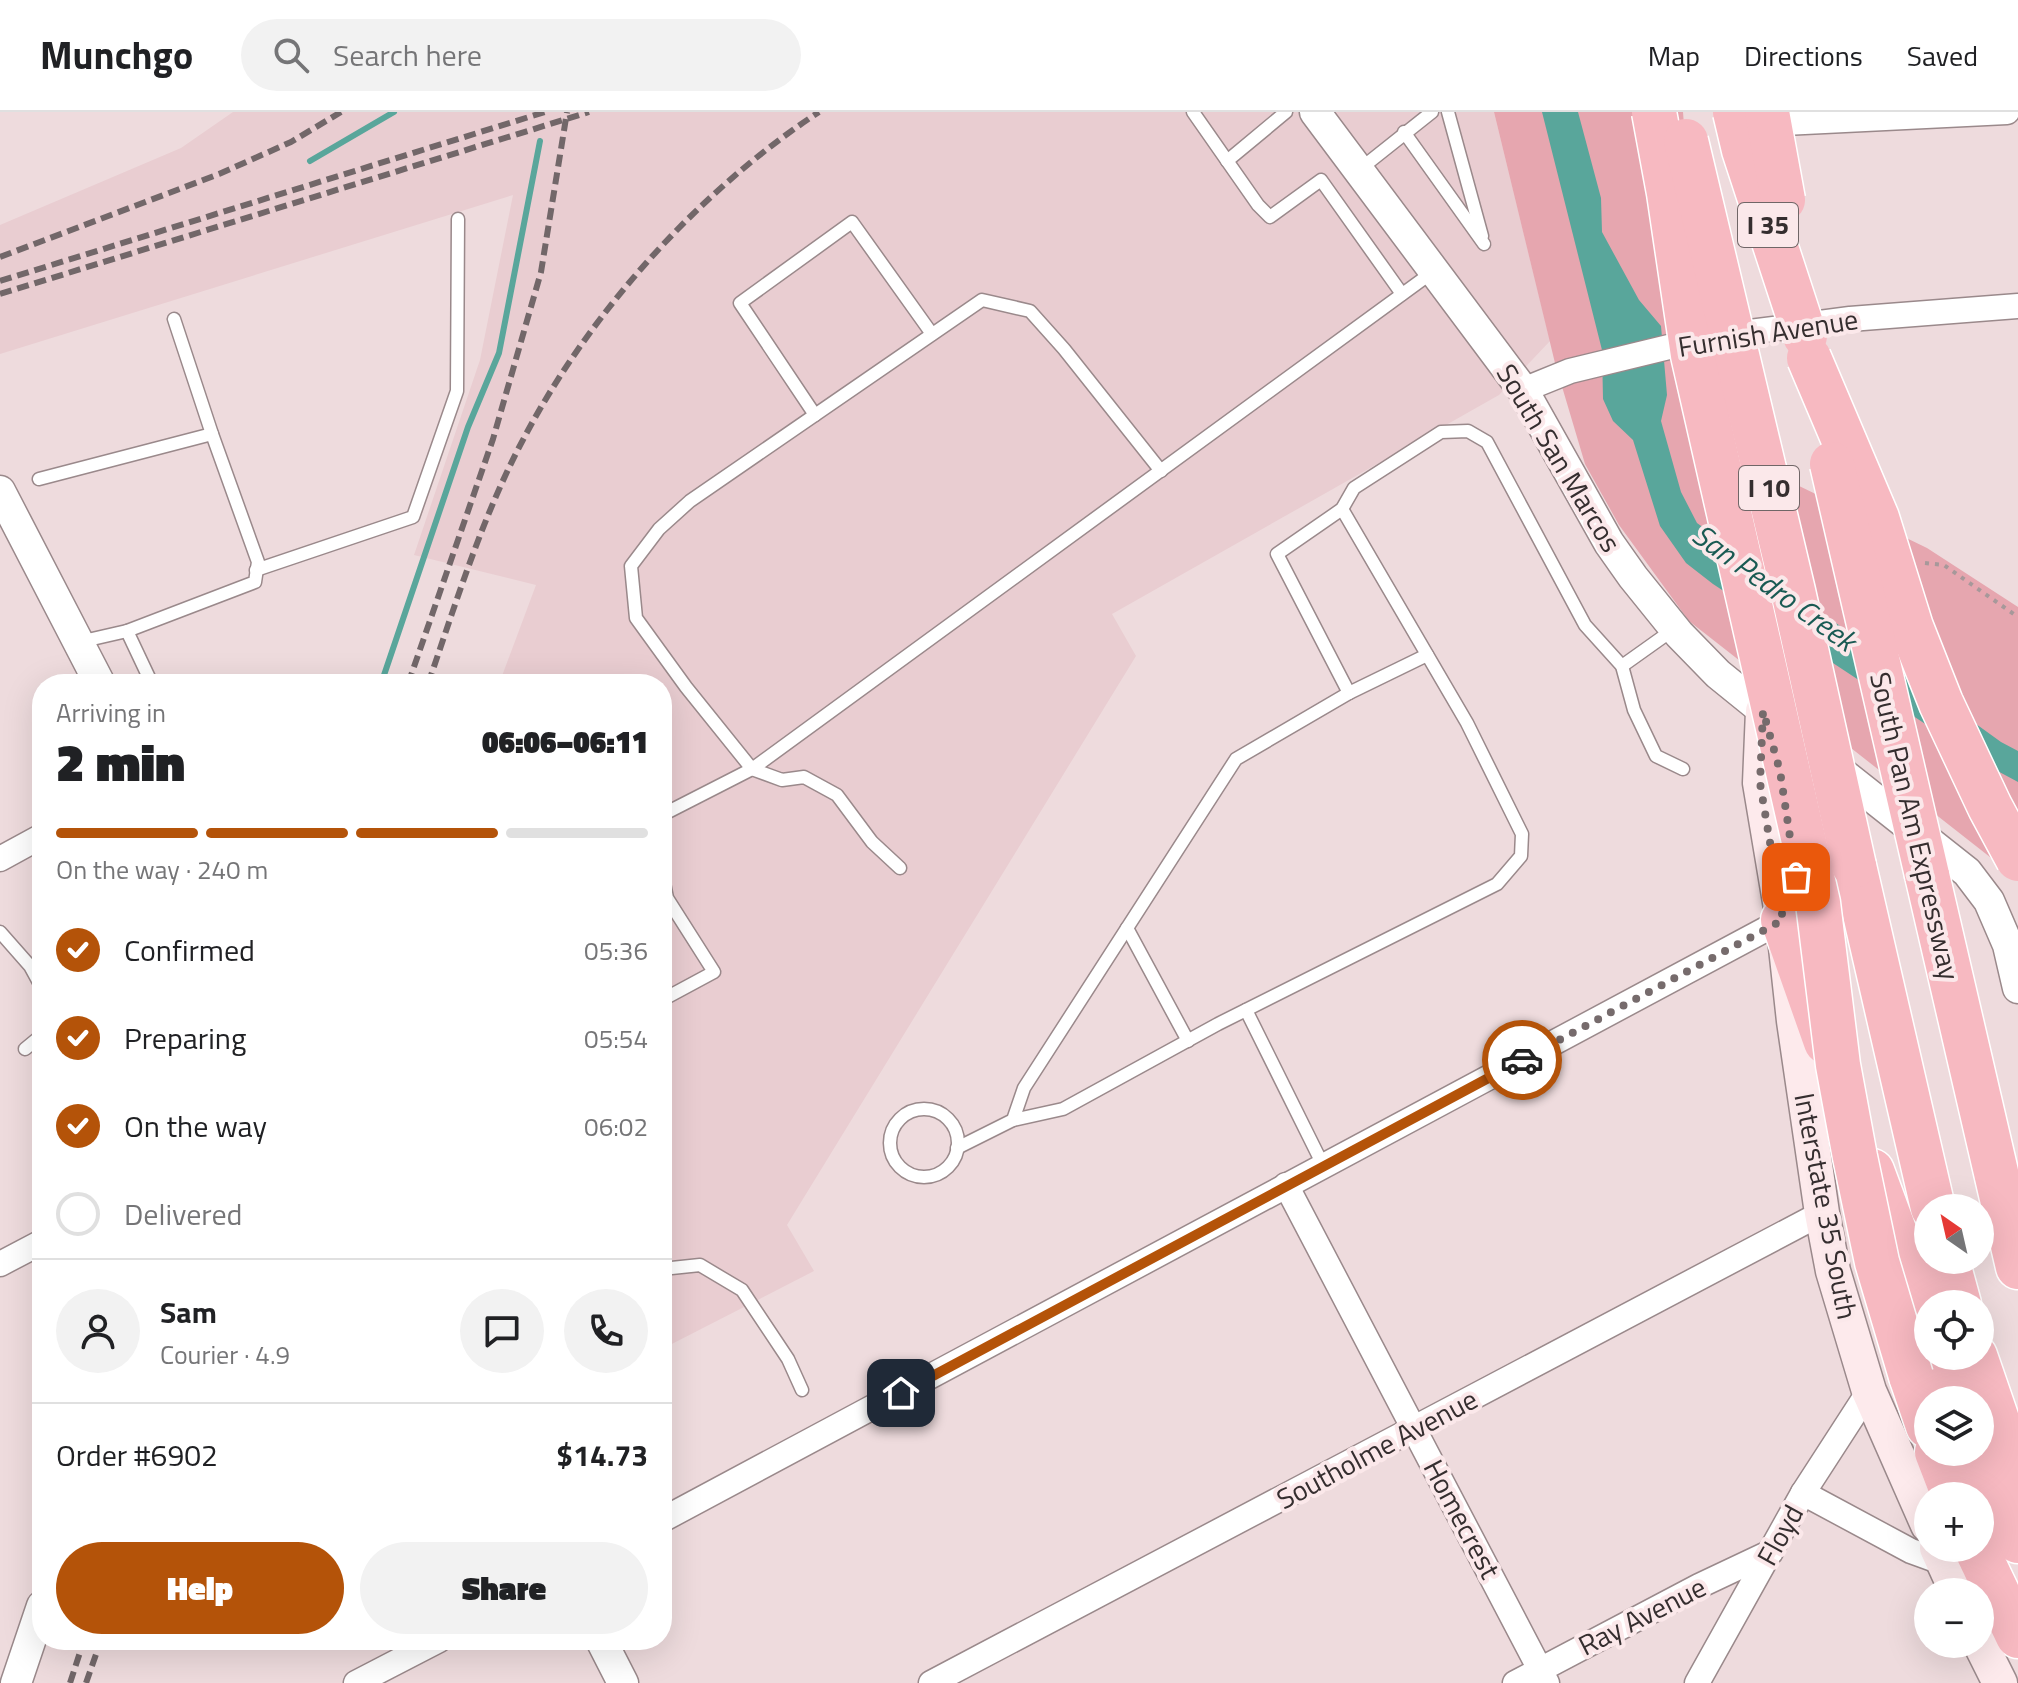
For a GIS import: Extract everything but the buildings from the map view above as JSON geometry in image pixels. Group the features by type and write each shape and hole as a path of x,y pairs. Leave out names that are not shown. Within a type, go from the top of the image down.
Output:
{"highway":[{"path":"1654,112 1672,206 1693,355 1818,903 1838,1065 1877,1262 1914,1341"},
{"name":"I 10","path":"1678,112 1725,297 1930,1194"},
{"name":"South Pan Am Expressway","path":"1735,112 1744,150 1807,347 2018,1267"},
{"name":"South Pan Am Expressway","path":"1777,116 1807,347"},
{"path":"1807,347 1877,518 1911,627 1941,703 2018,859"},
{"path":"1783,920 1916,1290"},
{"path":"1930,1370 1944,1386"},
{"path":"1980,1370 2018,1481"},
{"path":"1982,1466 2018,1541"},
{"path":"1954,1563 2018,1636"}],"main road":[{"name":"Interstate 35 South","path":"1763,711 1760,783 1783,920 1794,1021 1833,1271 1869,1391 1914,1493"},
{"path":"1988,1658 2000,1683"}],"street":[{"name":"South San Marcos","path":"1315,112 1434,271 1536,384 1609,543 1674,629 1718,674 1967,872 1989,901 2008,945 2018,988"},
{"path":"1777,116 2007,112"},
{"name":"Furnish Avenue","path":"1536,384 1710,337 1850,319 2018,306"},
{"path":"0,491 95,674"},
{"path":"0,859 32,841"},
{"path":"672,1515 1783,920"},
{"name":"Homecrest","path":"1286,1185 1544,1676"},
{"name":"Southolme Avenue","path":"931,1683 1822,1213"},
{"path":"0,1264 32,1247"},
{"name":"Floyd","path":"1697,1683 1803,1493 1869,1391"},
{"path":"1803,1493 1911,1551 1954,1563"},
{"name":"Ray Avenue","path":"1515,1683 1544,1676 1699,1586 1771,1552"},
{"path":"16,1683 32,1636"},
{"path":"356,1683 420,1650"},
{"path":"606,1650 623,1683"}],"lane":[{"path":"1227,161 1286,112"},
{"path":"1359,170 1432,112"},
{"path":"1404,132 1484,244 1448,112"},
{"path":"1196,113 1258,205 1270,217 1321,180 1402,294"},
{"path":"256,570 413,517 457,391 458,219"},
{"path":"815,415 740,303 852,222 932,334"},
{"path":"672,810 752,769 1434,271"},
{"path":"900,868 872,842 837,795 804,777 782,780 752,769 636,618 631,566 659,529 690,501 982,300 1030,311 1161,471"},
{"path":"79,642 127,631 255,582 258,562 174,319"},
{"path":"1349,693 1277,554 1342,509 1354,488 1441,432 1468,431 1487,442 1585,625 1622,666 1634,710 1656,756 1683,769"},
{"path":"39,479 212,434"},
{"path":"957,1148 957,1137 947,1118 928,1110 907,1114 892,1130 890,1140 896,1162 914,1176 937,1175 954,1159 957,1148 1013,1120 1063,1109 1246,1010 1497,884 1521,856 1522,834 1467,723 1342,509"},
{"path":"1622,666 1674,629"},
{"path":"127,631 147,674"},
{"path":"1013,1120 1024,1088 1236,759 1349,693 1427,655"},
{"path":"672,906 714,972 672,995"},
{"path":"1127,928 1188,1041"},
{"path":"0,932 32,970"},
{"path":"1246,1010 1323,1165"},
{"path":"25,1049 32,1043"},
{"path":"672,1268 700,1265 742,1290 788,1359 802,1390"}],"shaded area":[{"path":"233,112 1494,112 1550,341 1499,395 1112,614 1136,656 787,1225 814,1271 672,1344 672,674 503,674 536,585 414,555 480,360 513,195 0,354 0,225 181,148"},
{"path":"1494,112 1683,112 1696,285 1760,467 1927,548 2018,607 2018,879 1689,621 1619,525 1585,464 1555,363"}],"water":[{"name":"San Pedro Creek","path":"1542,112 1578,112 1601,198 1602,232 1639,300 1661,326 1667,395 1661,421 1681,492 1697,523 2001,742 2018,751 2018,782 1992,768 1713,584 1686,563 1660,526 1633,440 1613,421 1603,399 1602,350"}],"waterway":[{"path":"310,161 394,112"},
{"path":"384,674 468,427 499,353 540,141"}],"railway":[{"path":"0,257 219,174 291,142 341,112"},
{"path":"0,281 545,112"},
{"path":"411,674 493,439 541,272 567,112"},
{"path":"0,294 589,112"},
{"path":"431,674 496,496 525,436 582,344 652,256 691,216 775,143 819,112"},
{"path":"70,1683 81,1650"},
{"path":"86,1683 98,1650"}],"way so far":[{"path":"1522,1060 1783,920 1760,783 1763,711 1780,771 1796,877"}],"route":[{"path":"901,1393 1522,1060"}]}
